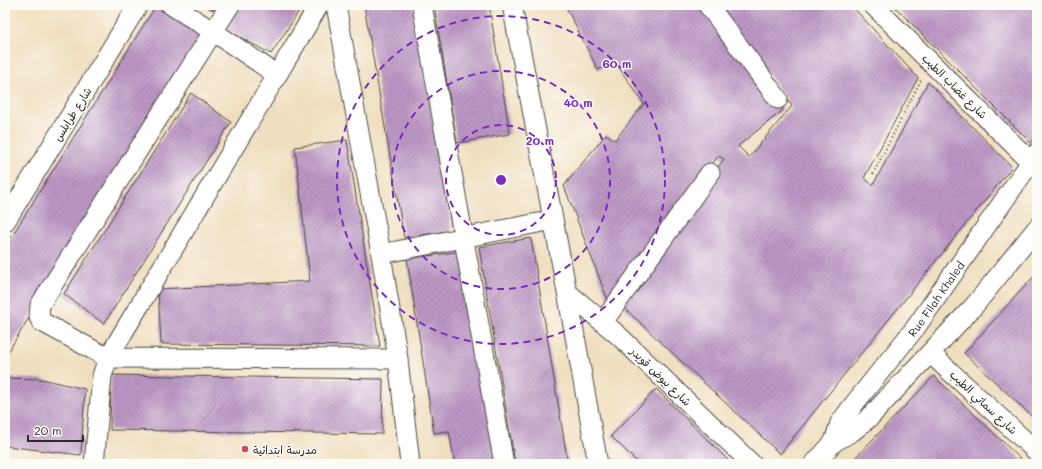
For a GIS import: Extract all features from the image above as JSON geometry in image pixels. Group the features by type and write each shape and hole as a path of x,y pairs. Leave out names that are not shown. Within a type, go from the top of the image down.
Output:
{"street":[{"name":"شارع طرابلس","path":"5,222 138,5"},
{"path":"171,5 277,75"},
{"path":"230,5 40,305 39,317 42,322 108,358 398,359"},
{"path":"94,464 102,376 108,358 319,5"},
{"path":"336,5 381,254 398,359 410,464"},
{"path":"422,5 504,464"},
{"path":"512,5 567,292 598,464"},
{"path":"708,5 778,99"},
{"name":"شارع غضاب الطيب","path":"873,5 930,62 1035,161"},
{"name":"Rue Filah Khaled","path":"834,442 840,423 916,327 1035,161"},
{"path":"603,322 710,172"},
{"path":"381,254 553,220"},
{"name":"Rue Filah Khaled","path":"814,464 834,442 853,431 869,418 974,306 1037,228"},
{"name":"شارع بيوض قويدر","path":"567,292 618,335 752,464"},
{"name":"شارع سماتي الطيب","path":"930,353 1037,452"}],"path":[{"path":"873,174 930,62"}],"building":[{"path":"203,5 216,5 213,10"},
{"path":"240,5 303,5 271,54 225,29"},
{"path":"364,5 413,5 452,230 404,238"},
{"path":"434,5 489,5 510,134 457,143"},
{"path":"565,5 705,5 783,110 738,146 749,157 792,106 718,5 851,5 918,78 864,178 873,185 928,82 1012,167 780,454 618,302 724,159 718,156 609,303 564,186 606,134 615,140 644,104 615,62 598,70"},
{"path":"893,5 1037,5 1037,136 1031,143"},
{"path":"155,7 202,34 5,357 5,247"},
{"path":"191,93 231,122 104,324 64,294"},
{"path":"347,140 380,346 161,344 158,289 310,281 295,147"},
{"path":"531,238 568,464 515,464 479,247"},
{"path":"462,251 498,464 455,464 449,431 434,433 407,259"},
{"path":"1037,273 1037,421 964,353"},
{"path":"111,375 383,379 382,434 110,430"},
{"path":"934,376 1026,464 849,464"},
{"path":"5,378 42,379 85,389 81,455 5,446"},
{"path":"656,389 732,464 639,464 611,436"}],"place":[{"name":"مدرسة ابتدائية","path":"245,449"}]}
